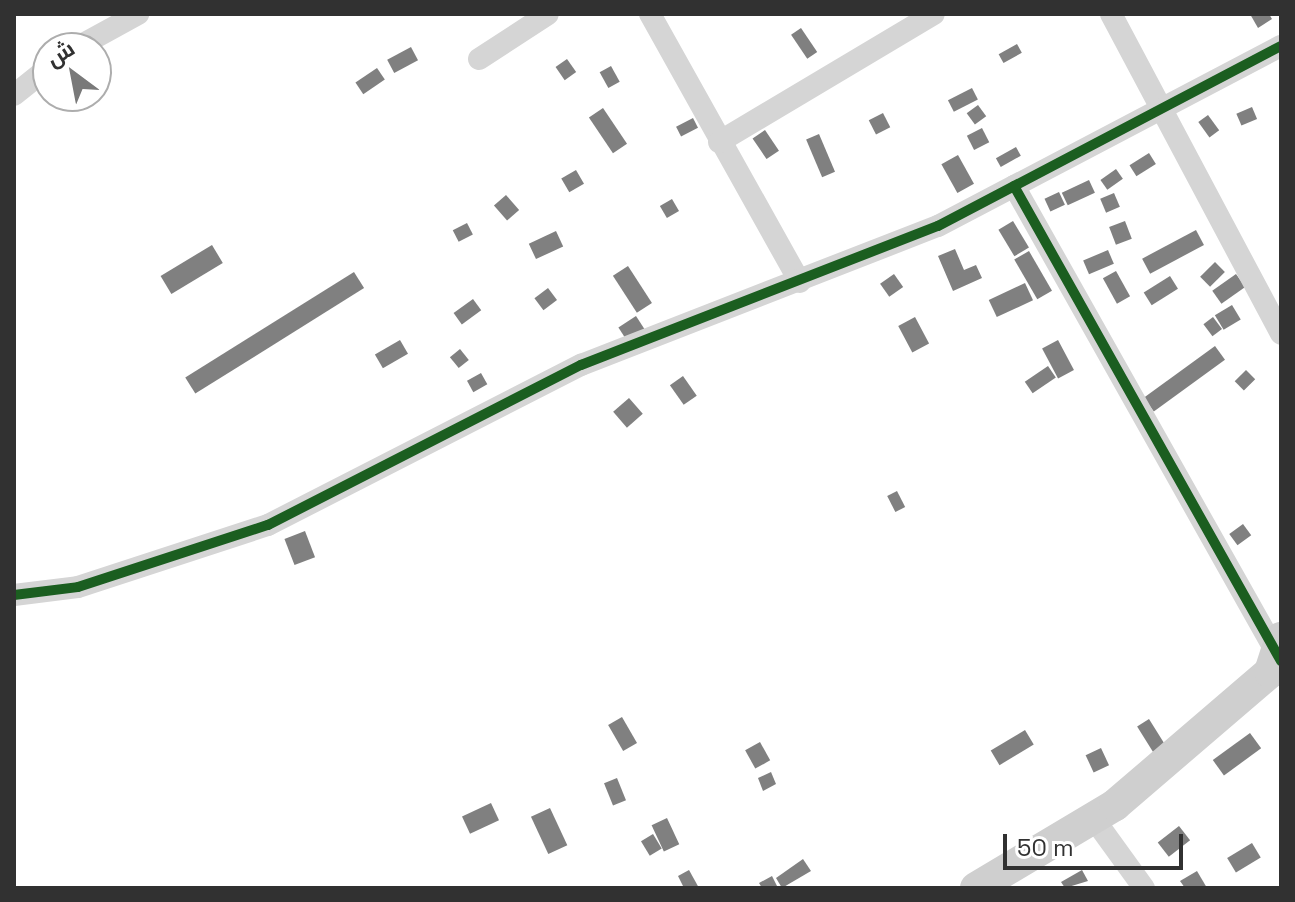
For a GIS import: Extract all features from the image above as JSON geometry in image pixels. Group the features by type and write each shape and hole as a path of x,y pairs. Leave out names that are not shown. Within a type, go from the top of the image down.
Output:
{"street":[{"path":"105,32 138,14"},
{"path":"479,59 548,14"},
{"path":"650,14 800,282"},
{"path":"719,142 934,14"},
{"path":"1111,14 1280,329"},
{"path":"14,595 78,587 268,525 581,365 800,282 1014,186 1281,46"},
{"path":"14,95 32,81"},
{"path":"976,888 1094,819 1270,672 1279,651 1014,186"},
{"path":"1094,819 1144,888"}],"building":[{"path":"1250,14 1269,14 1272,19 1258,28"},
{"path":"801,28 817,52 807,59 791,35"},
{"path":"1017,44 1022,53 1003,63 999,54"},
{"path":"411,47 418,60 394,73 387,60"},
{"path":"567,59 576,72 565,80 556,67"},
{"path":"611,66 620,82 608,88 600,72"},
{"path":"377,68 385,80 363,94 355,83"},
{"path":"972,88 978,100 954,112 948,100"},
{"path":"978,105 986,116 975,125 967,113"},
{"path":"1252,107 1257,119 1241,126 1236,114"},
{"path":"603,108 627,144 613,153 589,118"},
{"path":"883,113 890,127 876,135 869,120"},
{"path":"1208,115 1219,130 1209,137 1198,122"},
{"path":"693,118 698,128 681,136 676,127"},
{"path":"982,128 989,142 974,150 967,136"},
{"path":"765,130 779,151 767,159 753,138"},
{"path":"819,134 835,172 822,177 806,139"},
{"path":"1016,147 1021,156 1001,167 996,158"},
{"path":"1149,153 1156,164 1136,176 1129,165"},
{"path":"958,155 974,184 957,193 941,164"},
{"path":"1116,169 1123,179 1107,190 1100,180"},
{"path":"576,170 584,184 569,192 561,179"},
{"path":"1089,180 1095,193 1068,205 1062,193"},
{"path":"1059,192 1065,205 1050,211 1044,199"},
{"path":"1114,193 1120,207 1106,213 1100,199"},
{"path":"506,195 519,210 507,221 494,205"},
{"path":"672,199 679,211 667,218 660,206"},
{"path":"1013,221 1029,248 1014,256 998,230"},
{"path":"1125,221 1132,239 1116,245 1109,227"},
{"path":"467,223 473,235 459,242 453,230"},
{"path":"1196,230 1204,245 1150,274 1142,259"},
{"path":"556,231 563,246 536,259 529,244"},
{"path":"212,245 223,263 171,294 161,276"},
{"path":"955,249 964,270 976,265 982,278 953,291 938,256"},
{"path":"1108,250 1114,264 1089,274 1083,261"},
{"path":"1029,251 1052,291 1037,299 1014,260"},
{"path":"1215,262 1225,272 1210,287 1200,277"},
{"path":"628,266 652,303 637,313 613,276"},
{"path":"1116,271 1130,296 1117,304 1103,278"},
{"path":"354,272 364,288 195,394 185,377"},
{"path":"894,274 903,287 889,297 880,284"},
{"path":"1236,274 1245,287 1221,304 1212,291"},
{"path":"1170,276 1178,289 1152,305 1144,292"},
{"path":"1025,283 1033,300 997,317 989,300"},
{"path":"548,288 557,300 543,310 534,298"},
{"path":"473,299 481,310 462,324 454,313"},
{"path":"1232,305 1241,320 1224,330 1215,315"},
{"path":"636,316 645,330 628,342 618,327"},
{"path":"915,317 929,343 912,352 898,326"},
{"path":"1213,317 1222,329 1212,336 1203,324"},
{"path":"400,340 408,354 383,368 375,354"},
{"path":"1058,340 1074,370 1058,378 1042,348"},
{"path":"1215,346 1225,360 1154,411 1144,398"},
{"path":"460,349 469,360 459,368 450,357"},
{"path":"1048,366 1056,378 1033,393 1025,382"},
{"path":"1246,370 1255,379 1244,391 1235,381"},
{"path":"481,373 487,384 473,392 467,381"},
{"path":"683,376 697,396 684,405 670,385"},
{"path":"629,398 643,414 627,428 613,412"},
{"path":"897,491 905,507 895,512 887,496"},
{"path":"1243,524 1251,535 1237,545 1229,534"},
{"path":"305,531 315,557 294,565 284,539"},
{"path":"622,717 637,743 623,751 608,725"},
{"path":"1149,719 1165,745 1154,753 1137,726"},
{"path":"1025,730 1034,745 999,765 991,751"},
{"path":"1250,733 1261,748 1224,775 1213,760"},
{"path":"760,742 770,760 755,769 745,750"},
{"path":"1101,748 1109,765 1094,772 1086,755"},
{"path":"771,772 776,784 763,791 758,778"},
{"path":"617,778 626,800 613,805 604,783"},
{"path":"491,803 499,820 470,834 462,817"},
{"path":"550,808 567,845 548,854 531,817"},
{"path":"667,818 679,844 664,851 652,825"},
{"path":"1179,826 1190,840 1169,857 1158,843"},
{"path":"653,834 662,849 650,856 641,841"},
{"path":"1252,843 1261,858 1236,873 1227,858"},
{"path":"803,859 811,871 782,888 776,878"},
{"path":"689,870 699,888 684,888 678,876"},
{"path":"1082,870 1088,881 1065,888 1061,882"},
{"path":"1197,871 1207,888 1185,888 1180,881"},
{"path":"772,876 778,888 762,888 759,883"}],"cycle path":[{"path":"14,595 78,587 268,525 581,365 938,226 1281,46"},
{"path":"1014,186 1281,661"}]}
